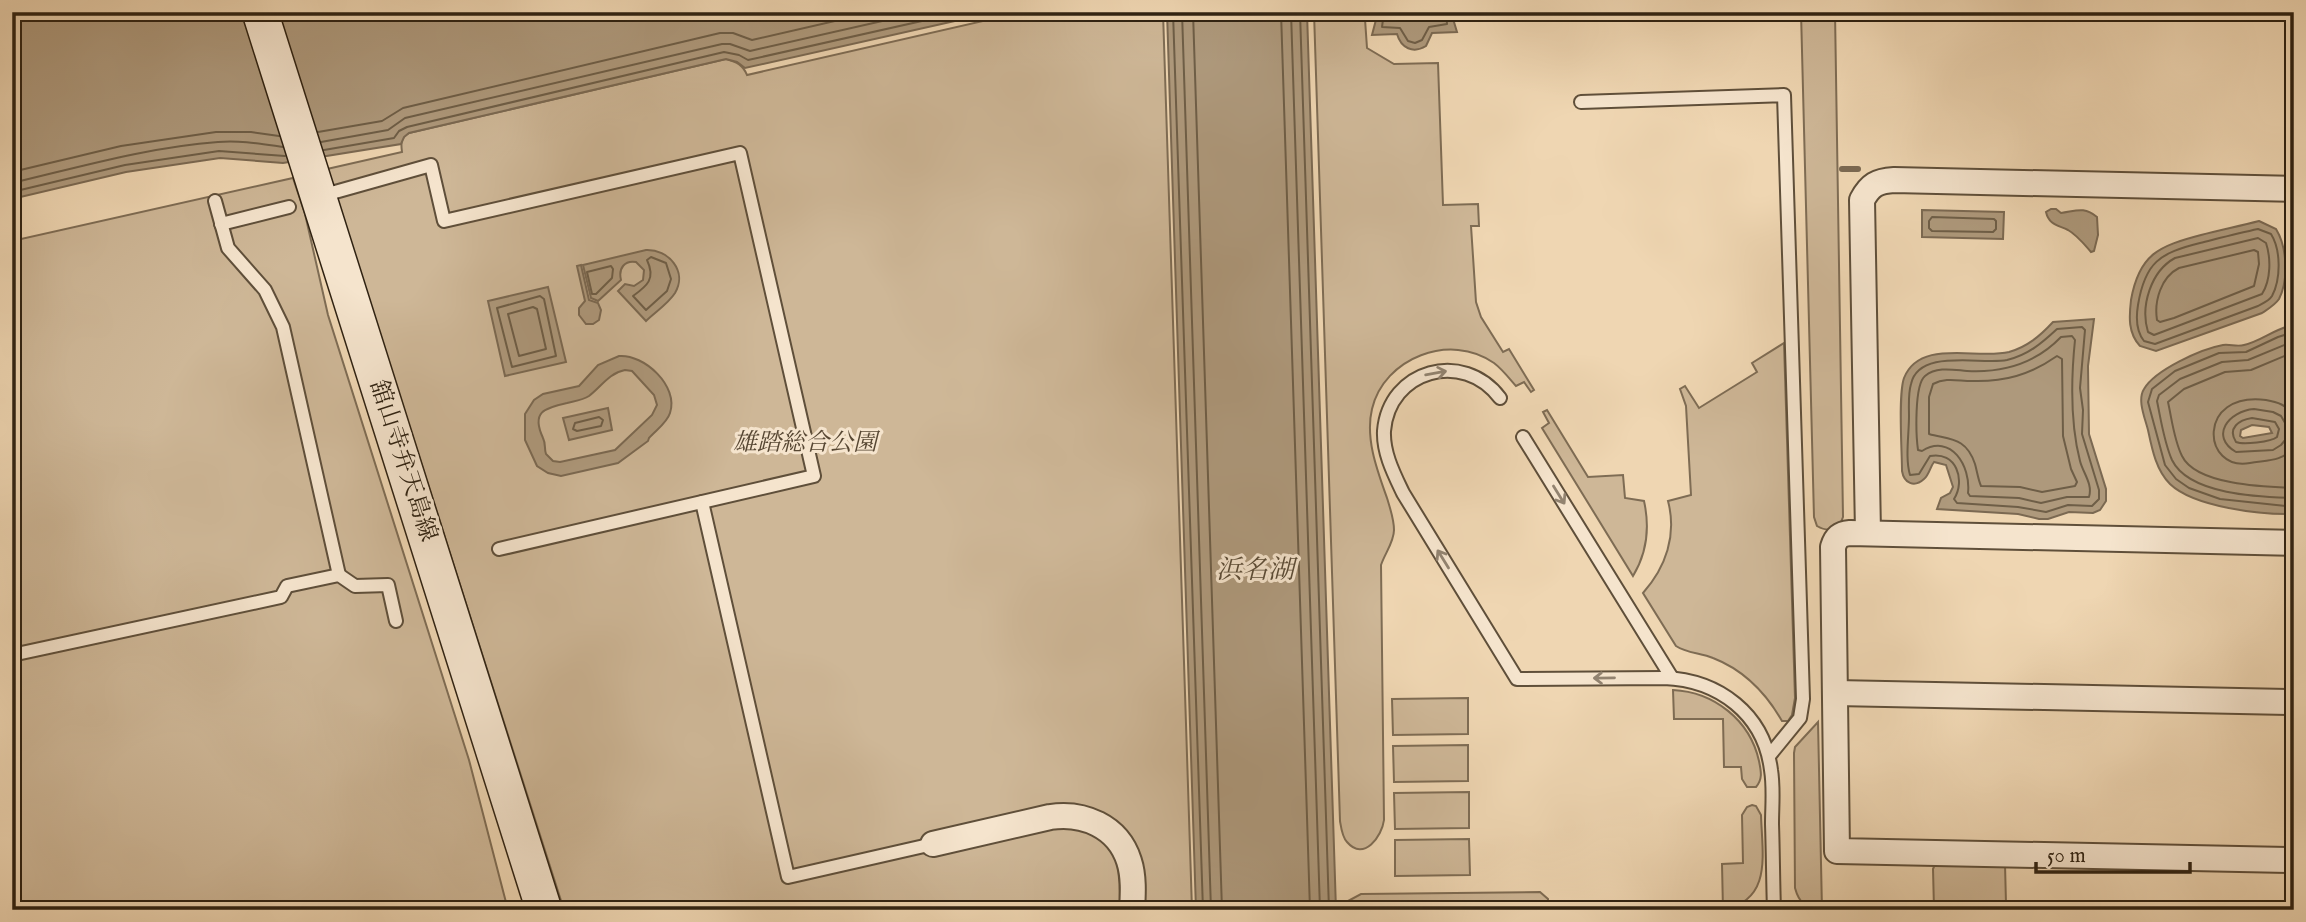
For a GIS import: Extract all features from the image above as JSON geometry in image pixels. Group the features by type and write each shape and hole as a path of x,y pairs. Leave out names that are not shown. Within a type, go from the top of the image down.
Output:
{"main road":[{"name":"舘山寺弁天島線","path":"260,12 325,188 544,910"},
{"path":"512,805 533,910"}],"street":[{"path":"1868,533 1862,200 1869,188 1880,181 1894,180 2294,189"},
{"path":"2294,543 1842,533 1835,539 1833,547 1836,850 2294,860"},
{"path":"1836,692 2294,702"},
{"path":"933,844 1050,817 1083,817 1105,828 1129,858 1132,873 1132,910"}],"lane":[{"path":"1581,102 1784,95 1802,699 1800,718 1769,756"},
{"path":"325,188 432,165 444,221 740,153 814,476 499,549"},
{"path":"215,201 228,248 265,290 283,327 339,575 355,586 388,585 396,621"},
{"path":"221,224 289,207"},
{"path":"1500,398 1482,379 1453,371 1424,375 1400,393 1392,404 1384,433 1389,462 1403,494 1517,679 1672,678 1704,684 1733,701 1756,725 1769,756 1772,772 1774,910"},
{"path":"1523,437 1672,678"},
{"path":"702,502 788,877 933,844"},
{"path":"12,656 281,597 287,586 339,575"}],"green space":[{"name":"雄踏総合公園","path":"1022,12 1163,12 1192,910 564,910 327,169 402,152 401,144 409,133 726,59 739,64 747,75"},
{"path":"1314,12 1367,12 1367,48 1394,64 1438,63 1443,205 1478,204 1479,226 1471,226 1476,302 1481,317 1503,352 1509,349 1534,390 1531,392 1524,382 1516,386 1497,365 1477,354 1439,350 1404,364 1390,376 1379,391 1372,409 1371,443 1392,514 1394,534 1381,565 1384,820 1376,839 1371,845 1360,849 1345,840 1340,821"},
{"path":"1801,12 1835,12 1843,517 1839,525 1829,530 1817,526 1814,517"},
{"path":"293,178 305,214 328,315 469,760 508,910 12,910 12,241"},
{"path":"1784,343 1795,698 1788,721 1782,721 1761,692 1735,669 1713,658 1676,646 1643,593 1658,572 1668,550 1671,526 1668,501 1691,495 1686,406 1680,389 1685,386 1699,408 1757,372 1752,363"},
{"path":"1547,410 1588,477 1623,475 1625,498 1644,501 1646,540 1633,576 1542,428 1549,423 1543,412"},
{"path":"1673,690 1702,696 1728,711 1739,721 1748,733 1759,761 1761,778 1756,787 1747,787 1742,779 1741,767 1724,767 1723,719 1674,719"},
{"path":"1468,698 1468,734 1393,735 1392,699"},
{"path":"1818,722 1822,910 1804,905 1795,888 1794,753 1795,747"},
{"path":"1468,745 1468,781 1394,782 1393,746"},
{"path":"1469,792 1469,828 1395,829 1394,793"},
{"path":"1756,806 1761,815 1761,873 1750,896 1739,905 1723,910 1722,864 1743,863 1742,815 1747,807"},
{"path":"1469,839 1470,875 1395,876 1395,840"},
{"path":"1936,862 2005,864 2004,910 1934,909 1933,869"},
{"path":"1540,892 1548,899 1544,910 1346,908 1348,901 1361,894"}],"water":[{"path":"12,12 995,12 745,68 726,59 409,133 401,144 283,163 220,158 126,172 12,199"},
{"name":"浜名湖","path":"1167,12 1307,12 1336,910 1196,910"},
{"path":"1378,12 1451,12 1457,32 1432,33 1426,46 1408,48 1401,43 1397,34 1372,35"},
{"path":"2051,209 2061,213 2084,210 2097,217 2098,235 2094,251 2091,252 2071,232 2052,222 2046,212"},
{"path":"1922,210 2004,212 2003,239 1922,237"},
{"path":"2259,221 2276,229 2283,245 2284,282 2276,303 2262,313 2156,351 2140,346 2131,330 2131,300 2139,272 2153,254 2173,243"},
{"path":"646,250 662,253 677,269 679,277 675,293 661,308 646,321 618,291 625,284 634,286 643,280 644,270 636,262 623,266 621,280 598,301 591,298 583,265"},
{"path":"581,265 589,300 598,303 601,310 599,320 593,324 586,324 579,315 579,308 585,301 577,266"},
{"path":"548,287 566,362 505,376 488,301"},
{"path":"2094,319 2088,366 2089,434 2106,489 2106,501 2100,510 2093,513 2069,512 2039,519 2018,514 1937,509 1941,498 1950,493 1953,487 1946,465 1934,462 1920,482 1913,484 1905,479 1902,471 1901,397 1904,378 1912,366 1923,358 1936,354 2009,352 2033,340 2053,322"},
{"path":"2294,325 2294,514 2229,508 2195,499 2181,492 2165,478 2155,459 2142,409 2144,389 2158,375 2191,356 2223,345 2241,346 2251,343","holes":["2252,425 2269,427 2272,433 2243,438 2240,436 2241,430"]},
{"path":"619,356 639,360 648,366 669,392 669,417 648,441 618,463 561,476 548,473 537,466 525,440 525,414 534,400 543,394 579,386 598,365","holes":["625,370 632,371 654,395 657,405 652,415 615,450 560,462 553,461 546,454 538,422 542,413 546,409 587,397 614,374"]},
{"path":"608,408 612,430 569,440 563,418"}],"waterway":[{"path":"1842,169 1858,169"}]}
